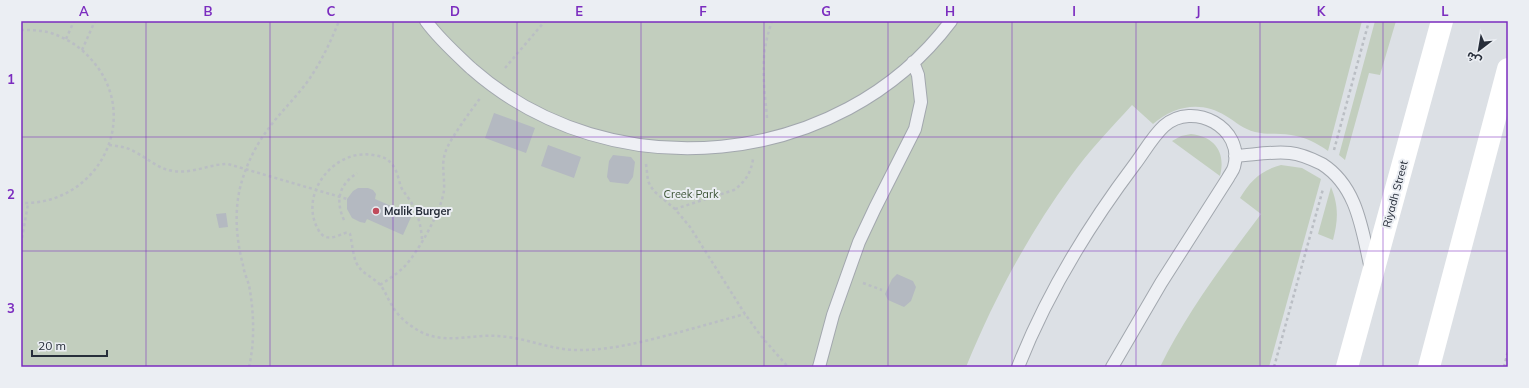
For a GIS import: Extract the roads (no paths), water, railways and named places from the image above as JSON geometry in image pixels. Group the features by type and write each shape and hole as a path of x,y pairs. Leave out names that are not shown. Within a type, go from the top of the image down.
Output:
{"main road":[{"name":"Riyadh Street","path":"1347,367 1442,21"},
{"path":"1429,367 1508,69"}],"lane":[{"path":"426,21 452,51 490,85 525,107 552,120 606,139 645,146 689,149 716,148 770,139 805,128 835,116 889,83 913,62 951,21"},
{"path":"819,367 833,315 859,242 915,129 921,102 918,75 913,62"},
{"path":"1018,367 1045,308 1070,262 1126,175 1164,126 1183,116 1198,116 1214,121 1222,127 1229,136 1235,156 1234,167 1172,266 1112,367"},
{"path":"1235,156 1290,153 1304,156 1329,169 1348,189 1354,201 1372,276"}],"place":[{"name":"Malik Burger","path":"376,211"}],"park label":[{"name":"Creek Park","path":"691,194"}]}
